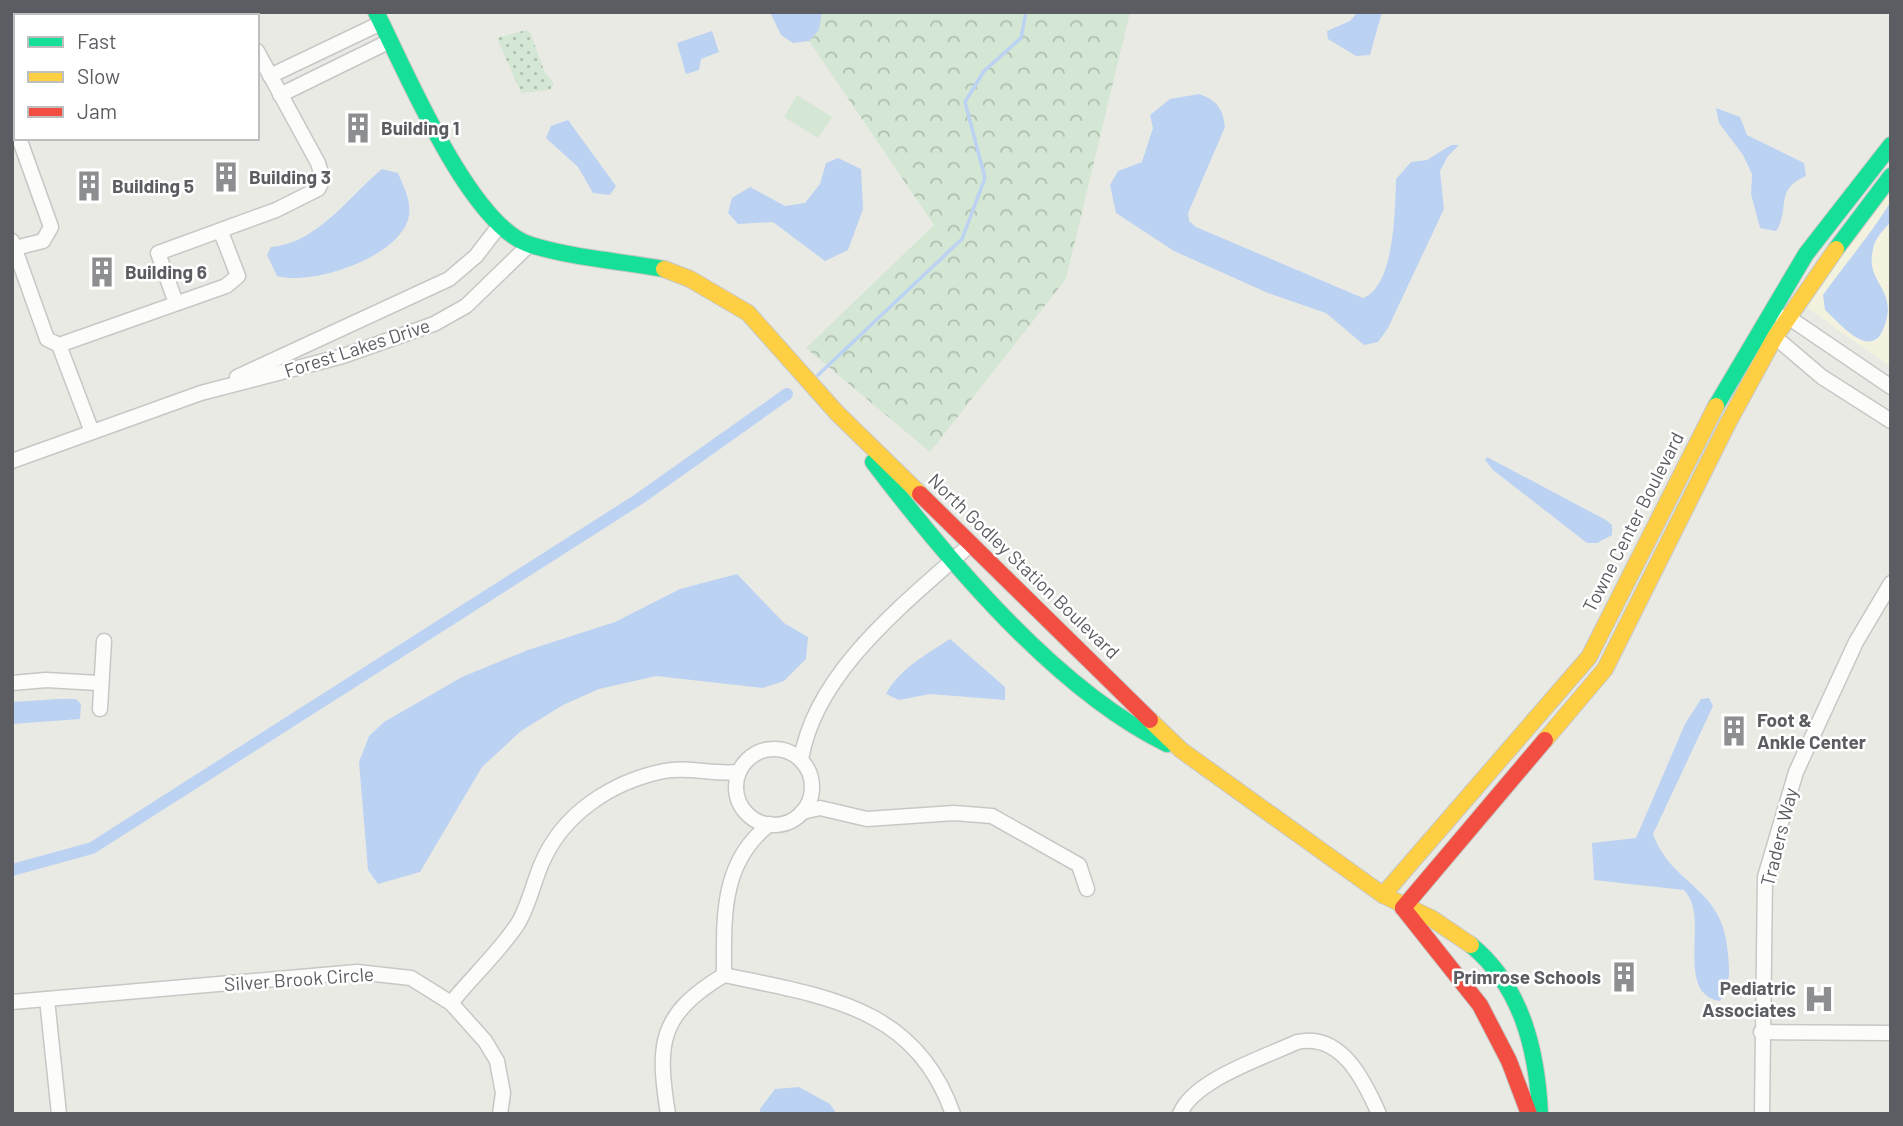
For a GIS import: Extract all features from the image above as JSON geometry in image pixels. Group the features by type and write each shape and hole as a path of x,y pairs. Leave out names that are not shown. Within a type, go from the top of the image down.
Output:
{"street":[{"name":"North Godley Station Boulevard","path":"379,18 465,184 499,226 529,245 664,269 690,279 748,313 837,413 1181,750 1383,895 1403,908 1432,918 1461,937 1503,980 1528,1025 1536,1053 1540,1114"},
{"path":"270,76 379,18"},
{"path":"280,95 390,41"},
{"path":"176,303 158,253 221,232 318,190 323,179 318,163 259,55"},
{"path":"20,140 51,227 43,241 13,245 47,339 59,345 92,432"},
{"name":"Towne Center Boulevard","path":"1383,895 1588,657 1708,420 1765,319 1806,254 1891,145"},
{"name":"Towne Center Boulevard","path":"1403,908 1605,669 1728,424 1775,337 1891,176"},
{"name":"Forest Lakes Drive","path":"12,461 201,393 449,279 476,256 499,226"},
{"path":"59,345 226,286 238,276 221,232"},
{"name":"Forest Lakes Drive","path":"201,393 343,356 433,324 466,306 529,245"},
{"path":"1891,387 1788,317 1765,319 1775,337 1822,377 1891,421"},
{"name":"North Godley Station Boulevard","path":"837,413 951,563 1031,643 1103,705 1145,734 1181,750"},
{"path":"801,760 805,737 833,685 866,641 971,544"},
{"name":"Traders Way","path":"1762,1114 1765,877 1781,813 1839,678 1891,583"},
{"path":"100,709 99,683 104,641"},
{"path":"12,683 46,680 99,683"},
{"path":"785,750 805,737"},
{"path":"733,776 747,759 757,752 769,749 785,750 801,760 811,779 812,790 820,808"},
{"path":"451,1003 518,924 542,863 568,821 612,789 636,779 688,769 733,776"},
{"path":"733,776 739,802 748,815 751,838"},
{"path":"802,813 812,790"},
{"path":"724,975 724,904 740,857 751,838 770,824 791,820 802,813 820,808 867,819 954,813 992,816 1079,865 1087,889"},
{"path":"748,815 770,824"},
{"name":"North Godley Station Boulevard","path":"1403,908 1480,1005 1509,1061 1529,1114"},
{"name":"Silver Brook Circle","path":"12,1002 357,972 411,978 451,1003 485,1041 497,1061 503,1093 500,1114"},
{"path":"668,1114 660,1066 663,1043 670,1024 707,985 724,975 835,999 884,1021 911,1044 933,1069 953,1114"},
{"path":"47,999 59,1114"},
{"path":"1761,1032 1891,1033"},
{"path":"1180,1114 1186,1102 1201,1088 1297,1042 1310,1040 1328,1043 1340,1052 1359,1076 1379,1114"}],"shaded area":[{"path":"1891,188 1891,367 1803,305"}],"green space":[{"path":"822,12 1130,12 1066,279 930,452 806,348 934,225 809,41 819,30"},
{"path":"526,30 530,32 545,73 554,83 550,90 521,93 497,38"},
{"path":"797,95 832,117 818,138 784,117"}],"water":[{"path":"770,12 822,12 819,30 809,41 793,43 781,35"},
{"path":"1358,12 1382,12 1370,55 1356,56 1328,39 1327,31 1350,21"},
{"path":"712,31 719,52 701,59 699,70 686,74 677,43"},
{"path":"1199,94 1218,106 1225,127 1188,213 1189,221 1196,227 1363,298 1374,291 1382,279 1387,263 1394,227 1396,179 1411,162 1427,160 1451,145 1459,145 1448,156 1440,171 1444,209 1388,328 1378,342 1364,345 1326,313 1268,293 1174,251 1116,213 1110,185 1118,171 1142,162 1153,128 1150,115 1170,99"},
{"path":"1716,108 1740,117 1747,135 1804,163 1806,176 1796,182 1786,194 1776,231 1760,228 1751,194 1752,174 1743,155 1719,123"},
{"path":"568,120 616,186 610,195 593,193 578,167 546,138 551,126"},
{"path":"838,158 861,169 863,209 848,250 825,261 773,222 738,224 728,213 732,198 750,187 785,206 805,203 820,184 826,163"},
{"path":"382,169 398,173 407,196 408,220 400,234 371,257 331,273 311,277 277,276 267,255 271,247 288,244 318,228"},
{"path":"1891,201 1891,222 1876,241 1872,261 1874,272 1886,297 1887,319 1881,334 1868,342 1852,335 1825,310 1823,295"},
{"path":"1487,457 1606,520 1612,525 1612,535 1597,543 1587,543 1493,470 1485,460"},
{"path":"737,574 784,623 808,637 806,659 784,681 763,688 656,676 599,689 563,705 521,731 482,767 420,872 378,884 368,870 359,762 369,736 384,722 462,677 528,650 615,622 680,589"},
{"path":"950,639 1005,687 1005,700 930,694 899,700 886,694 906,670"},
{"path":"1709,698 1713,706 1653,834 1672,866 1708,900 1724,931 1729,973 1720,1001 1707,996 1696,975 1694,916 1691,900 1684,890 1594,880 1592,843 1636,838 1685,724 1701,699"},
{"path":"76,699 81,704 80,719 12,724 12,702"},
{"path":"799,1087 830,1104 837,1114 760,1114 760,1109 775,1089"}],"waterway":[{"path":"818,375 962,239 985,178 965,102 984,71 1021,38 1026,12"},
{"path":"12,870 92,848 639,499 787,394"}],"traffic: fast":[{"path":"376,12 442,143 485,209 508,232 531,245 547,249 664,269"},
{"path":"1716,406 1806,254 1891,145"},
{"path":"1836,249 1891,176"},
{"path":"873,462 969,580 1045,657 1085,691 1167,744"},
{"path":"1471,945 1503,980 1524,1021 1535,1066 1540,1114"}],"traffic: slow":[{"path":"1545,740 1605,669 1728,423 1775,337 1836,249"},
{"path":"664,269 690,279 748,313 837,413 920,494"},
{"path":"1383,895 1589,657 1716,406"},
{"path":"1150,720 1181,750 1383,895 1431,918 1471,945"}],"traffic: jam":[{"path":"920,494 1150,720"},
{"path":"1403,908 1545,740"},
{"path":"1403,908 1480,1005 1509,1061 1529,1114"}],"place":[{"name":"Building 1","path":"358,128"},
{"name":"Building 3","path":"226,177"},
{"name":"Building 5","path":"89,186"},
{"name":"Building 6","path":"102,272"},
{"name":"Foot & Ankle Center","path":"1734,731"},
{"name":"Primrose Schools","path":"1624,977"},
{"name":"Pediatric Associates","path":"1819,999"}]}
